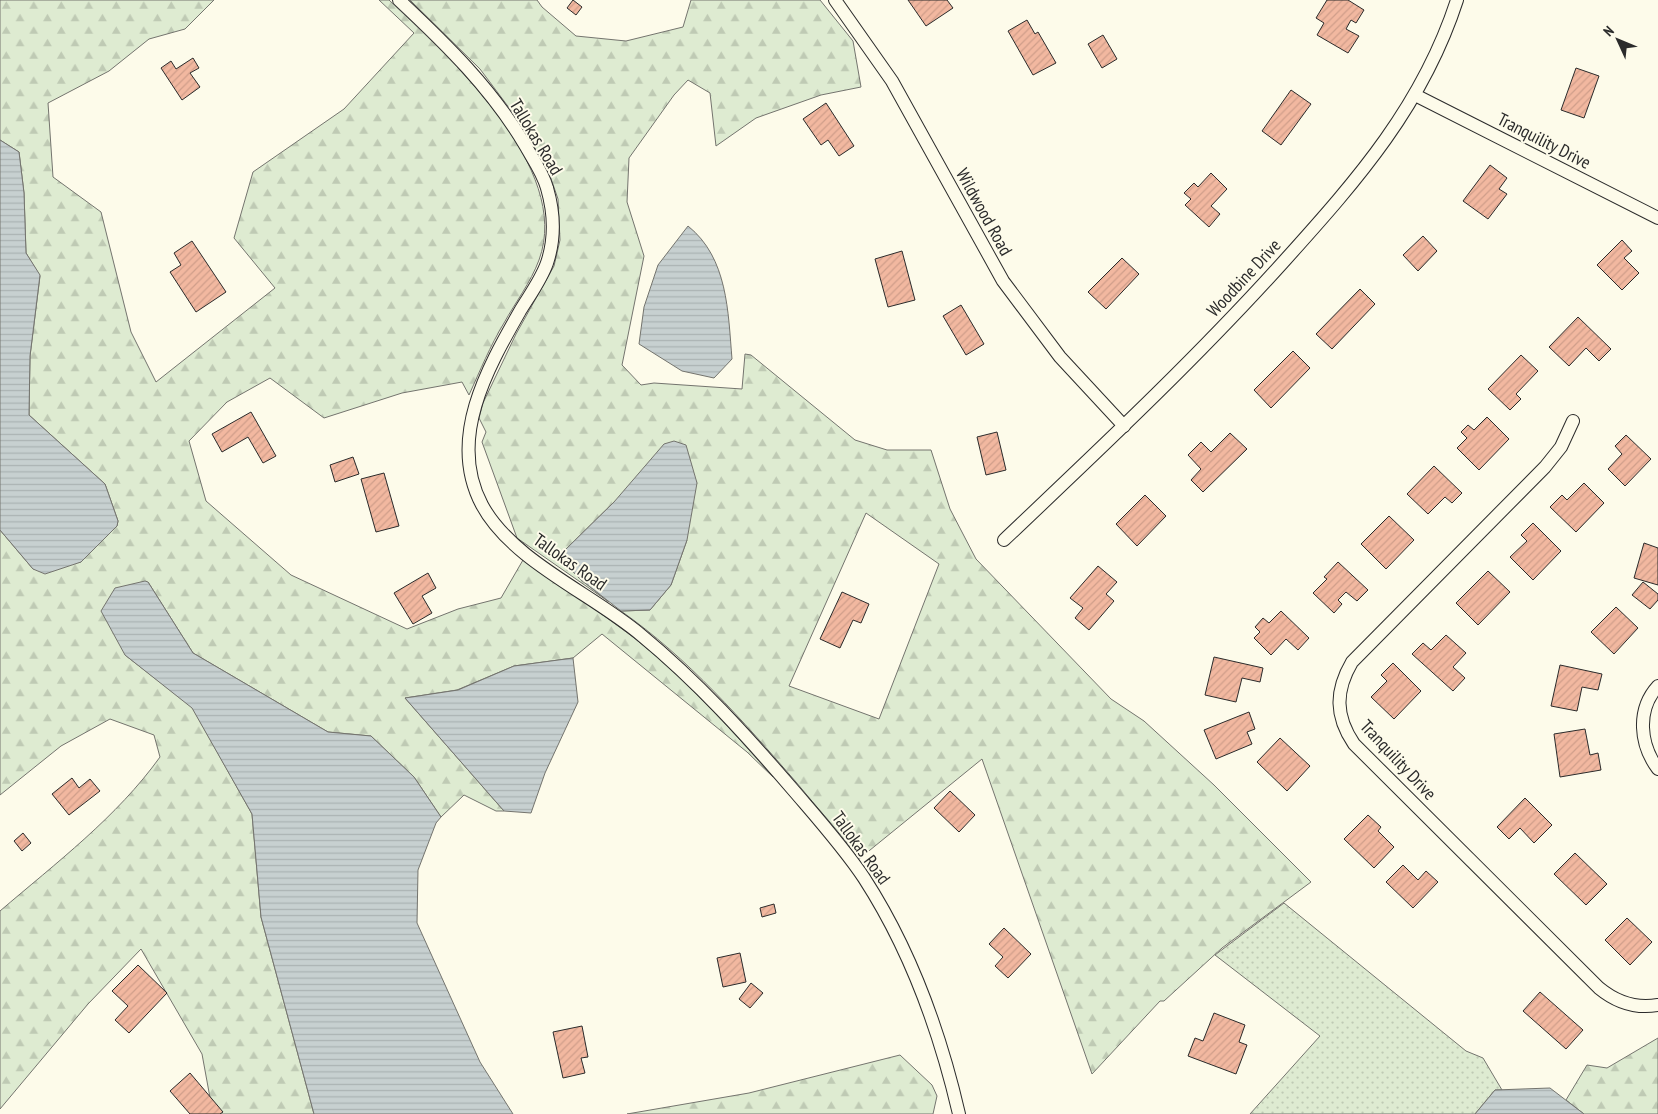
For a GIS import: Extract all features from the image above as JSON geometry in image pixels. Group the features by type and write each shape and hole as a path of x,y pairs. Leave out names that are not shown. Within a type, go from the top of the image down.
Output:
{"street":[{"name":"Tallokas Road","path":"399,0 452,50 480,82 523,142 540,170 550,199 552,237 547,263 509,330 476,399 472,412 469,436 469,461 483,506 496,526 520,549 637,631 668,658 724,712 845,852 874,894 904,952 946,1062 959,1114"},
{"name":"Wildwood Road","path":"834,0 892,81 1003,281 1060,357 1124,426"},
{"name":"Woodbine Drive","path":"1004,540 1178,375 1353,184 1389,138 1415,95 1434,58 1457,0"},
{"name":"Tranquility Drive","path":"1415,95 1658,218"},
{"name":"Tranquility Drive","path":"1573,421 1561,447 1545,467 1352,662 1339,689 1339,709 1346,731 1354,744 1599,988 1620,1002 1635,1006 1658,1005"},
{"path":"1658,686 1647,704 1643,733 1646,748 1658,769"}],"green space":[{"path":"0,0 214,0 185,29 149,39 109,71 48,103 53,177 101,212 131,332 156,382 275,288 234,238 253,172 344,109 414,33 379,0 389,0 442,51 499,116 522,152 538,188 545,225 539,260 532,276 494,341 469,395 462,382 402,393 324,418 270,378 227,402 189,441 206,501 291,575 407,629 458,609 501,598 523,560 606,617 652,652 706,704 773,777 747,752 602,634 573,658 514,666 457,690 405,698 504,811 496,811 464,795 441,817 414,777 371,736 328,732 193,653 148,582 125,655 192,707 252,814 261,917 314,1114 213,1114 202,1054 141,949 88,1004 0,1109 0,911 85,839 125,800 160,757 154,735 110,719 61,746 0,795 0,530 33,569 81,562 117,526 118,521 105,484 29,415 30,356 40,276 26,253 24,193 19,152 0,140"},
{"path":"410,0 537,0 542,7 576,36 626,41 683,27 691,0 820,0 853,41 861,87 821,95 756,118 716,146 710,93 688,80 674,95 629,158 627,202 644,256 622,365 641,385 654,383 742,389 745,354 751,355 855,440 887,450 931,450 950,509 976,559 1111,699 1144,721 1214,785 1311,882 1222,948 1164,1001 1160,1001 1092,1074 982,759 859,859 796,782 714,691 646,629 621,611 650,610 671,585 687,540 614,502 564,551 563,560 580,579 609,602 517,538 482,442 486,432 479,418 483,403 516,334 554,266 560,240 558,199 547,167 510,109 480,69","holes":["866,513 939,564 879,719 789,686"]},
{"path":"1284,903 1466,1051 1483,1058 1502,1090 1495,1090 1475,1114 1250,1114 1320,1036 1215,955"},
{"path":"1658,1038 1658,1114 1584,1114 1566,1100 1587,1065 1607,1068"},
{"path":"900,1055 932,1085 937,1096 933,1114 627,1114 749,1093"}],"shaded area":[{"path":"0,140 19,152 24,193 26,253 40,275 30,356 29,415 105,484 118,521 117,526 81,562 45,574 33,569 0,530"},
{"path":"688,226 701,239 711,254 724,287 732,359 714,378 682,371 639,344 644,307 658,265"},
{"path":"674,441 686,445 697,483 687,540 671,585 650,610 621,611 580,579 562,560 564,551 614,502 664,444"},
{"path":"145,581 148,582 193,653 328,732 371,736 414,777 441,817 436,823 418,870 417,923 480,1062 513,1114 314,1114 261,917 252,814 192,708 125,655 101,611 115,588"},
{"path":"573,658 578,702 545,773 531,813 504,811 405,698 458,690 514,666"},
{"path":"1550,1088 1584,1114 1475,1114 1495,1090"}],"building":[{"path":"573,0 582,7 576,15 567,8"},
{"path":"908,0 947,0 953,8 926,26"},
{"path":"1327,0 1348,0 1364,10 1356,23 1351,20 1346,29 1359,36 1348,53 1317,35 1324,23 1316,18"},
{"path":"1027,20 1035,34 1038,32 1056,63 1033,75 1008,31"},
{"path":"1103,35 1117,59 1102,68 1088,44"},
{"path":"193,58 199,68 190,73 200,87 182,100 161,68 171,61 176,69"},
{"path":"1576,68 1599,76 1584,118 1561,110"},
{"path":"1291,90 1311,104 1281,145 1262,131"},
{"path":"826,103 854,146 839,156 828,140 821,145 803,119"},
{"path":"1490,165 1507,178 1499,189 1507,194 1488,219 1463,201"},
{"path":"1211,173 1227,189 1211,206 1220,214 1209,227 1185,205 1191,199 1184,193 1194,183 1198,187"},
{"path":"1423,236 1437,251 1418,271 1403,255"},
{"path":"1622,240 1632,251 1624,258 1639,273 1622,290 1597,265"},
{"path":"192,241 226,292 196,312 170,272 181,265 174,253"},
{"path":"902,251 915,300 888,307 875,259"},
{"path":"1122,258 1139,274 1106,309 1088,292"},
{"path":"1360,289 1375,304 1332,349 1316,334"},
{"path":"961,305 984,344 966,355 943,316"},
{"path":"1578,317 1611,349 1599,361 1586,348 1569,366 1549,347"},
{"path":"1293,351 1310,368 1271,408 1254,390"},
{"path":"1521,355 1538,371 1516,394 1521,399 1510,410 1488,389"},
{"path":"251,412 276,456 263,463 248,437 222,452 212,434"},
{"path":"1487,417 1509,439 1479,470 1457,448 1467,438 1461,432 1468,425 1474,430"},
{"path":"997,432 1006,470 986,475 977,437"},
{"path":"1230,433 1247,449 1203,492 1191,480 1201,469 1188,455 1201,442 1211,452"},
{"path":"1626,435 1651,459 1625,486 1608,469 1622,454 1615,446"},
{"path":"353,457 359,474 335,482 330,465"},
{"path":"1434,466 1462,493 1452,503 1445,497 1428,514 1407,494"},
{"path":"384,473 399,526 376,532 361,479"},
{"path":"1584,483 1604,503 1576,532 1550,507 1562,495 1567,500"},
{"path":"1145,495 1166,516 1137,546 1116,524"},
{"path":"1389,516 1414,540 1386,569 1361,544"},
{"path":"1533,523 1561,551 1533,580 1510,557 1527,541 1521,535"},
{"path":"1644,543 1658,548 1658,585 1634,578"},
{"path":"1338,562 1368,590 1357,601 1346,592 1338,600 1342,604 1334,613 1313,593 1327,579 1324,577"},
{"path":"1098,566 1117,582 1106,594 1114,601 1089,630 1075,618 1083,608 1070,598"},
{"path":"1488,571 1510,592 1478,625 1456,603"},
{"path":"428,573 436,588 422,596 432,613 413,624 394,593"},
{"path":"1643,582 1658,594 1658,600 1650,609 1632,595"},
{"path":"842,592 869,604 861,623 853,620 840,648 820,639"},
{"path":"1616,607 1638,628 1614,654 1591,632"},
{"path":"1281,611 1309,638 1298,650 1286,639 1271,655 1254,638 1260,632 1255,627 1263,618 1269,623"},
{"path":"1446,635 1466,653 1453,667 1465,678 1453,691 1412,654 1423,643 1431,650"},
{"path":"1214,657 1263,668 1260,682 1242,678 1236,702 1205,695"},
{"path":"1393,663 1421,691 1394,719 1371,697 1387,681 1381,675"},
{"path":"1560,665 1602,674 1598,690 1582,687 1577,711 1551,706"},
{"path":"1249,712 1255,729 1247,732 1252,744 1216,759 1204,730"},
{"path":"1585,729 1590,755 1598,753 1601,770 1560,777 1554,734"},
{"path":"1280,738 1310,766 1287,791 1257,762"},
{"path":"72,778 79,788 90,779 100,791 69,815 52,794"},
{"path":"950,791 975,815 959,832 934,808"},
{"path":"1525,798 1552,825 1534,843 1520,828 1509,839 1497,827"},
{"path":"1368,815 1381,827 1378,831 1394,847 1374,868 1344,839"},
{"path":"23,833 31,843 22,851 14,841"},
{"path":"1575,853 1607,884 1586,905 1554,874"},
{"path":"1403,865 1418,880 1426,871 1438,882 1413,908 1386,882"},
{"path":"774,904 776,913 762,917 760,908"},
{"path":"1627,918 1652,942 1630,965 1605,940"},
{"path":"1004,928 1031,954 1008,978 995,966 1003,957 989,944"},
{"path":"740,953 746,982 723,987 717,958"},
{"path":"138,965 167,993 129,1033 115,1020 128,1006 112,991"},
{"path":"751,983 763,993 750,1008 739,999"},
{"path":"1540,992 1583,1030 1566,1049 1523,1011"},
{"path":"1214,1013 1245,1025 1239,1042 1247,1045 1236,1074 1188,1056 1195,1038 1203,1041"},
{"path":"582,1026 588,1057 581,1058 585,1073 563,1078 553,1032"},
{"path":"190,1073 223,1112 220,1114 190,1114 170,1091"}]}
